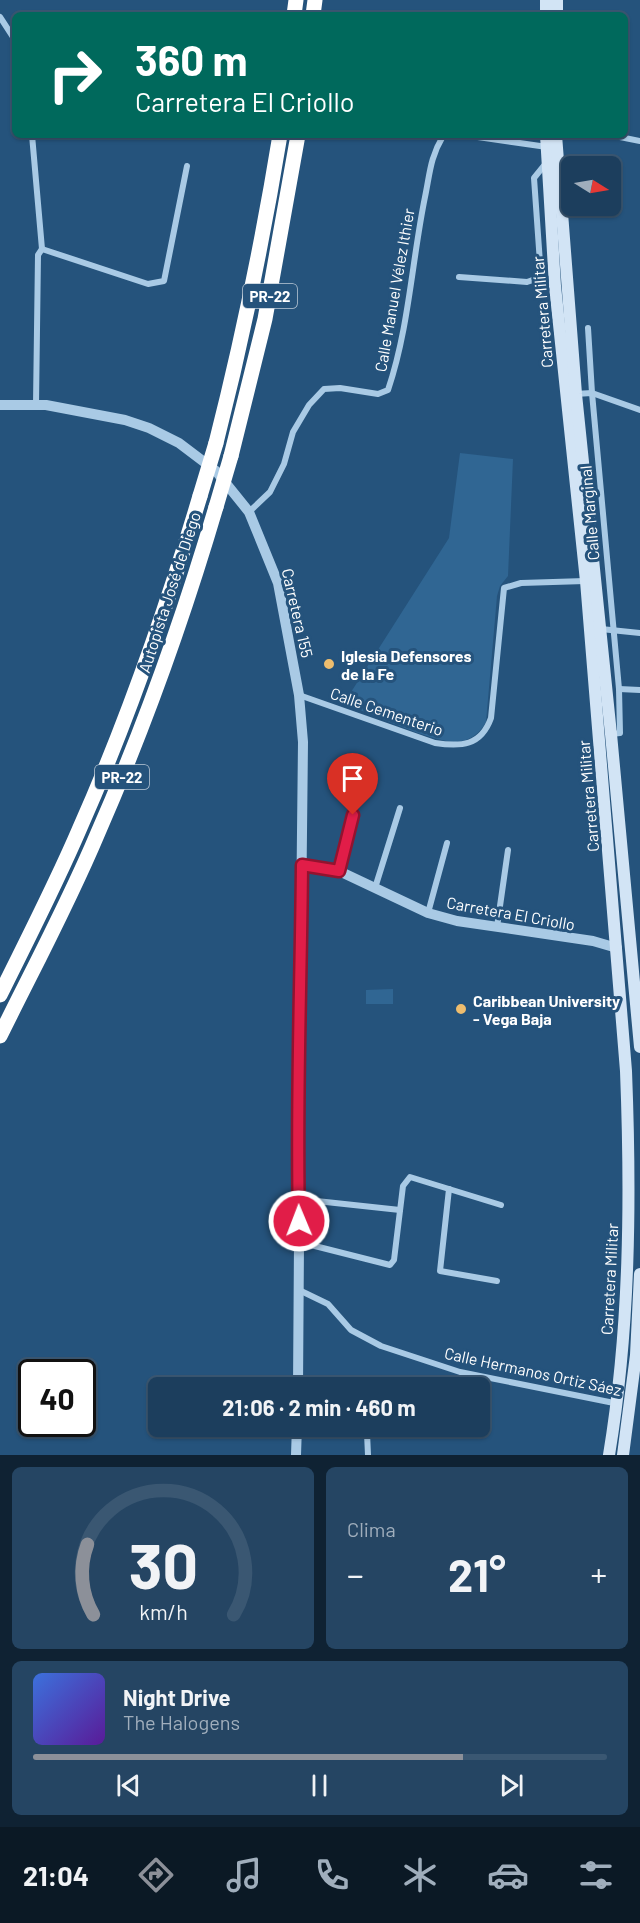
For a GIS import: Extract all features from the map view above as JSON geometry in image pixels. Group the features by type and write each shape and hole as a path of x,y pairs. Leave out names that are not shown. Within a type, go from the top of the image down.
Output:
{"highway":[{"name":"Autopista José de Diego","path":"0,995 79,830 155,640 216,443 251,294 279,138"},
{"name":"Autopista José de Diego","path":"0,1036 78,879 131,756 170,651 231,456 265,319 297,138"}],"main road":[{"name":"Carretera Militar","path":"556,138 571,394 626,1071 629,1163 628,1239 622,1354 609,1455"},
{"name":"Carretera Militar","path":"546,141 555,286 601,629 635,949 640,1047"},
{"name":"Carretera Militar","path":"623,1455 635,1406 640,1274"}],"street":[{"path":"0,17 12,35"},
{"path":"32,138 42,249 38,255 36,404"},
{"name":"Calle Manuel Vélez Ithier","path":"249,512 270,492 284,464 293,432 309,405 324,389 340,388 378,394 388,390 395,370 433,154 442,138"},
{"path":"505,138 546,141"},
{"path":"625,138 640,141"},
{"path":"541,277 534,178 547,162"},
{"path":"42,249 148,284 164,281 187,166"},
{"path":"459,277 527,282 541,277"},
{"path":"541,277 555,286"},
{"name":"Calle Marginal","path":"588,328 619,689 620,733 611,734"},
{"path":"571,394 592,393 640,410"},
{"name":"Carretera 155","path":"0,405 58,406 125,420 179,443 216,471 249,512 278,583 299,695 303,742 297,1131 298,1377"},
{"name":"Calle Cementerio","path":"299,695 435,743 456,746 473,741 487,731 491,717 504,588 521,583 586,581"},
{"path":"601,629 640,633"},
{"path":"619,689 640,690"},
{"path":"339,871 358,796"},
{"path":"375,888 400,808"},
{"path":"428,913 447,843"},
{"path":"497,927 508,850"},
{"name":"Carretera El Criollo","path":"302,865 339,871 428,913 457,921 593,941 617,948"},
{"path":"617,948 635,949"},
{"path":"299,1242 390,1265 394,1260 403,1186 410,1177 501,1205"},
{"path":"449,1189 440,1270 497,1281"},
{"path":"298,1199 400,1210"},
{"name":"Calle Hermanos Ortiz Sáez","path":"299,1290 328,1304 351,1330 381,1346 460,1372 635,1406"},
{"path":"296,1455 297,1437"},
{"path":"367,1437 368,1455"}],"shaded area":[{"path":"460,453 513,459 508,576 500,586 497,596 486,722 474,736 456,742 434,738 403,727 348,705 346,700 449,538"},
{"path":"393,989 393,1004 366,1004 366,990"}],"place":[{"name":"Iglesia Defensores de la Fe","path":"329,664"},
{"name":"Caribbean University - Vega Baja","path":"461,1009"}],"route":[{"path":"299,1221 297,1131 302,865 339,871 353,815"}]}
